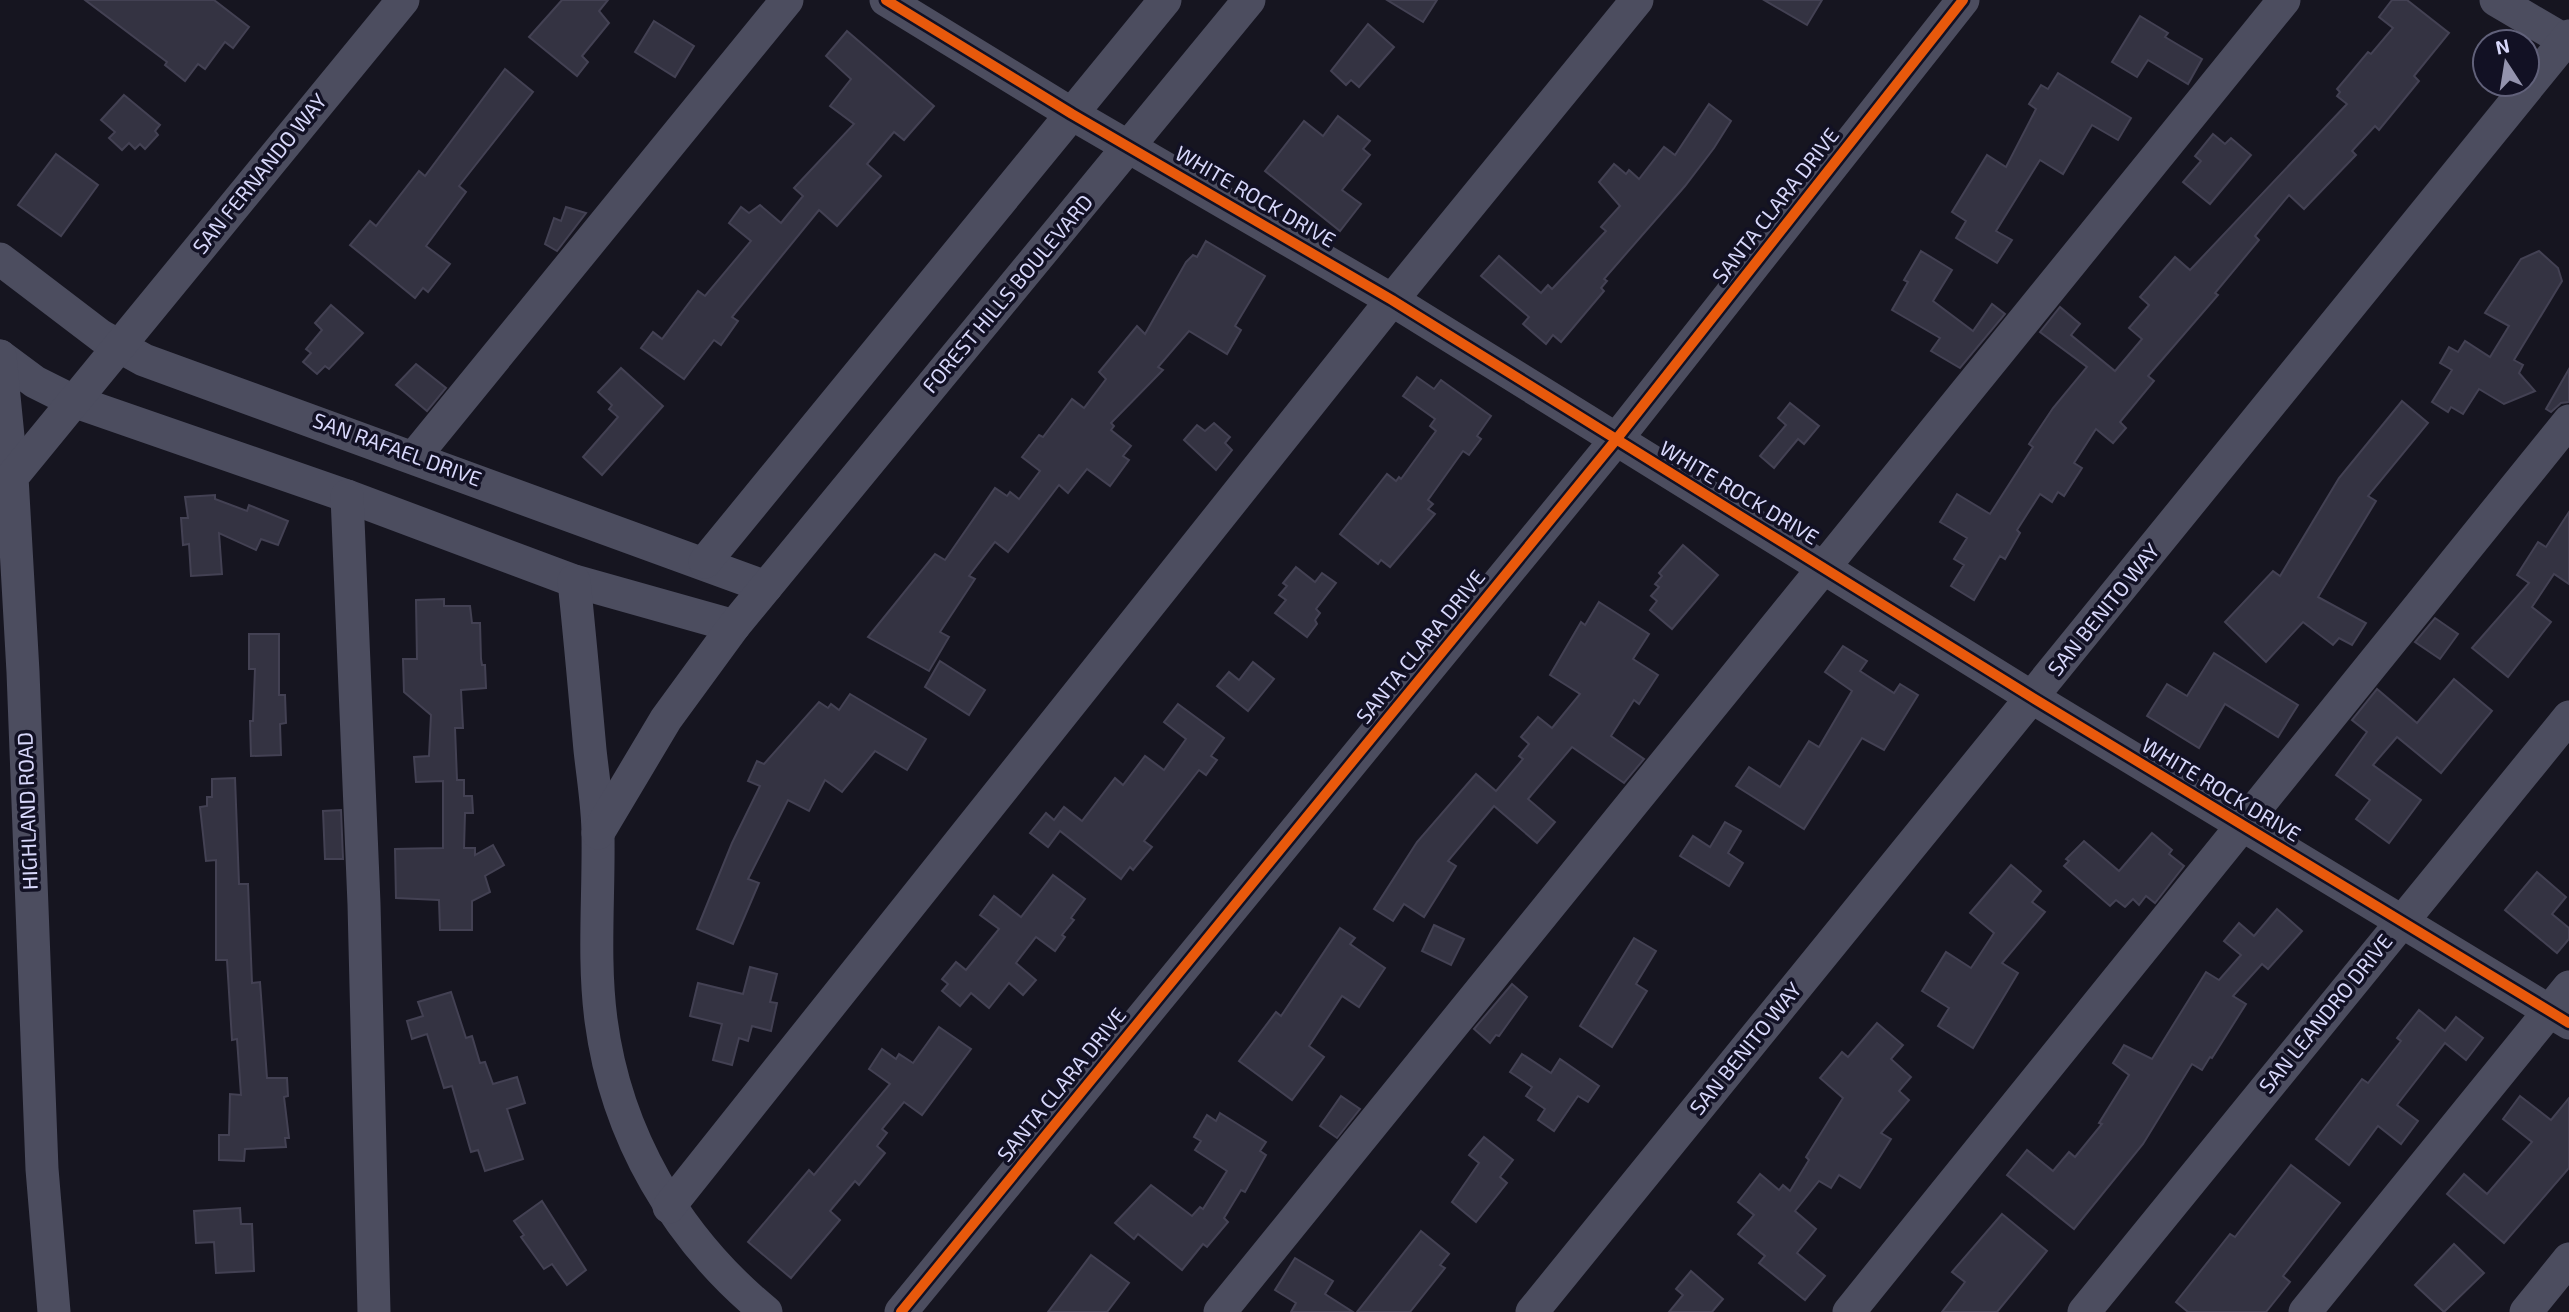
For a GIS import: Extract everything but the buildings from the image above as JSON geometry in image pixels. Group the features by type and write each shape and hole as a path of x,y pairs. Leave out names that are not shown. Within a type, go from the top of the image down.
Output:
{"street":[{"name":"SAN FERNANDO WAY","path":"117,346 403,0"},
{"path":"415,456 787,0"},
{"name":"WHITE ROCK DRIVE","path":"886,0 1072,114 1392,300 2401,923 2563,1007"},
{"path":"705,562 1166,0"},
{"name":"FOREST HILLS BOULEVARD","path":"766,587 1249,0"},
{"path":"669,1207 1392,300 1637,0"},
{"name":"SANTA CLARA DRIVE","path":"901,1312 1615,440 1963,0"},
{"path":"1220,1312 2284,0"},
{"path":"2496,0 2568,40"},
{"name":"SAN BENITO WAY","path":"1532,1312 2568,40"},
{"name":"SAN RAFAEL DRIVE","path":"0,258 117,346 144,360 415,456 766,587"},
{"path":"12,477 117,346"},
{"path":"0,356 35,382 73,401 347,496 574,582 734,626"},
{"name":"HIGHLAND ROAD","path":"0,356 12,477 23,671 42,1169 54,1312"},
{"path":"1849,1312 2569,421"},
{"path":"347,496 364,904 374,1312"},
{"path":"574,582 598,833 598,979 601,1018 611,1076 633,1140 669,1207 731,1281 766,1312"},
{"path":"598,833 666,719 766,587"},
{"name":"SAN LEANDRO DRIVE","path":"2084,1312 2569,717"},
{"path":"2305,1312 2563,1007"},
{"path":"2526,1312 2569,1259"}],"cycle path":[{"path":"886,0 1072,114 1392,300 2033,698 2569,1023"},
{"path":"901,1312 1615,441 1963,0"}]}
